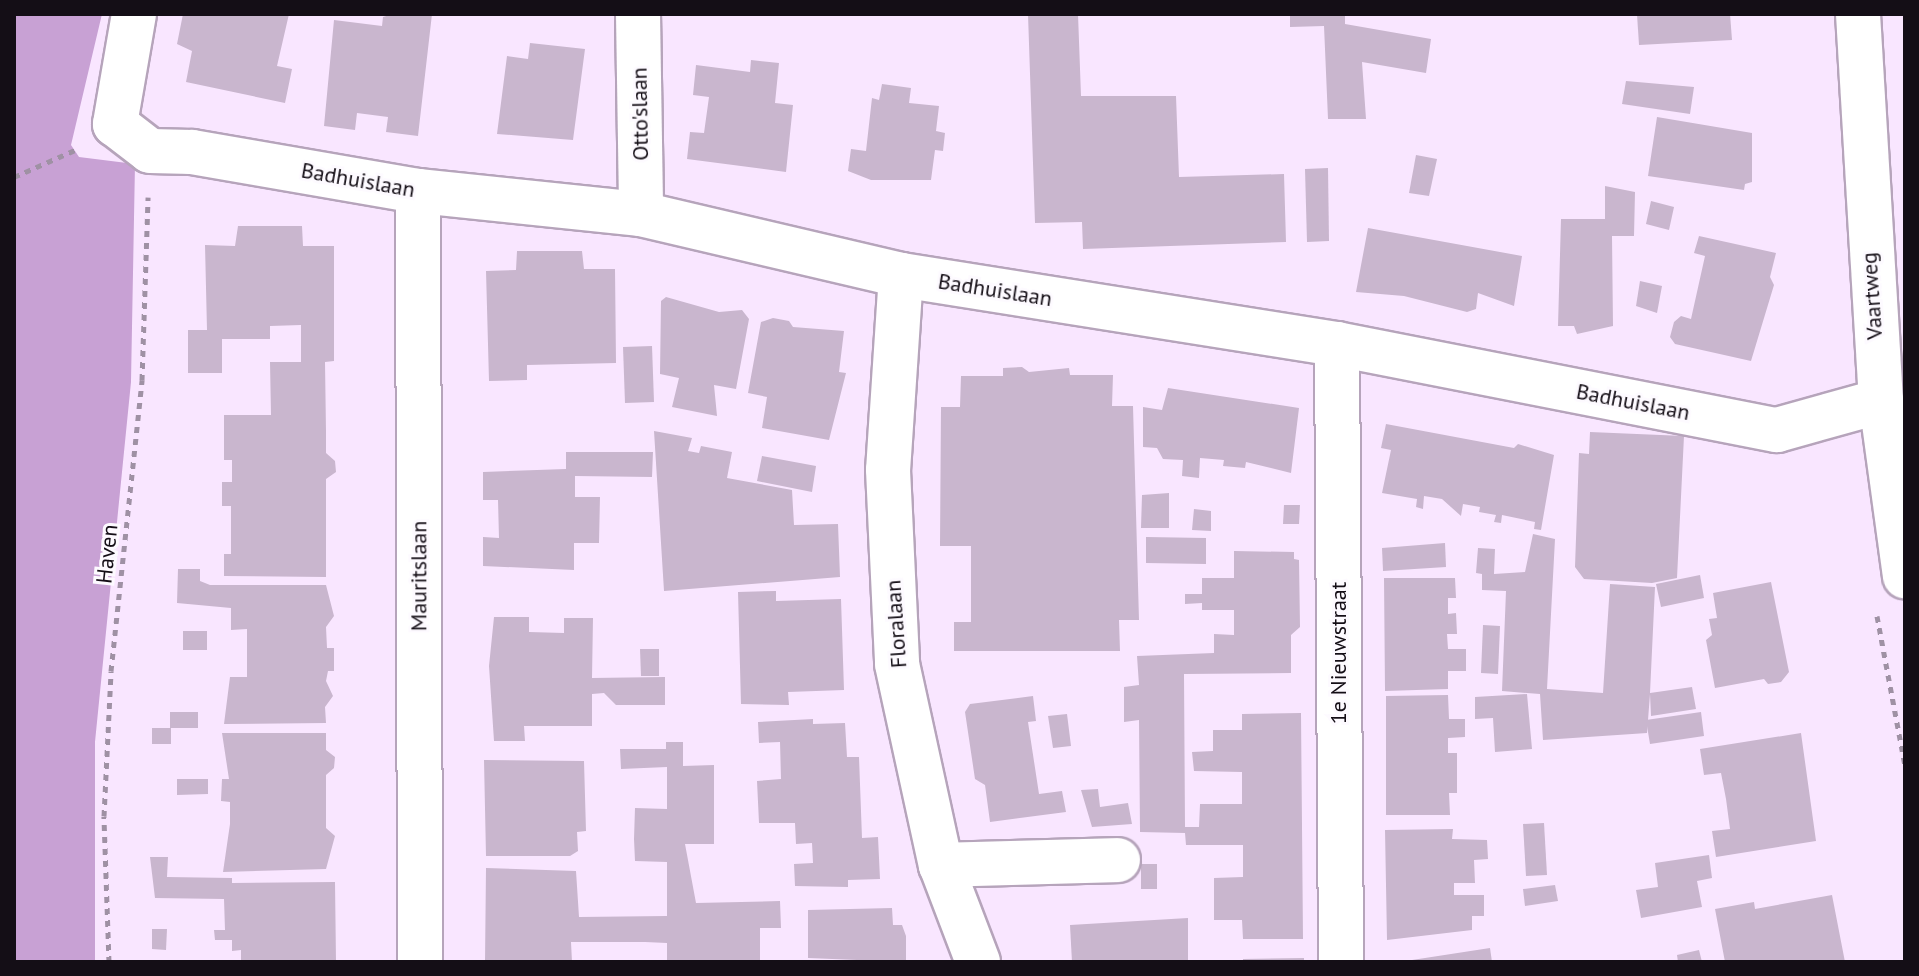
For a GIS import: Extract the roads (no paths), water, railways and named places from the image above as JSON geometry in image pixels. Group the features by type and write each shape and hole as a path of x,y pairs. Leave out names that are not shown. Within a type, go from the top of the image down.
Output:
{"street":[{"name":"Badhuislaan","path":"134,14 115,124 150,151 192,152 418,191 641,214 901,275 1337,344 1777,430 1881,401"},
{"name":"Otto'slaan","path":"638,14 641,214"},
{"name":"Vaartweg","path":"1858,14 1881,401 1905,576"},
{"name":"Mauritslaan","path":"418,191 420,962"},
{"name":"Floralaan","path":"901,275 888,470 897,664 941,865 978,962"},
{"name":"1e Nieuwstraat","path":"1337,344 1341,962"},
{"path":"941,865 1118,860"}]}
